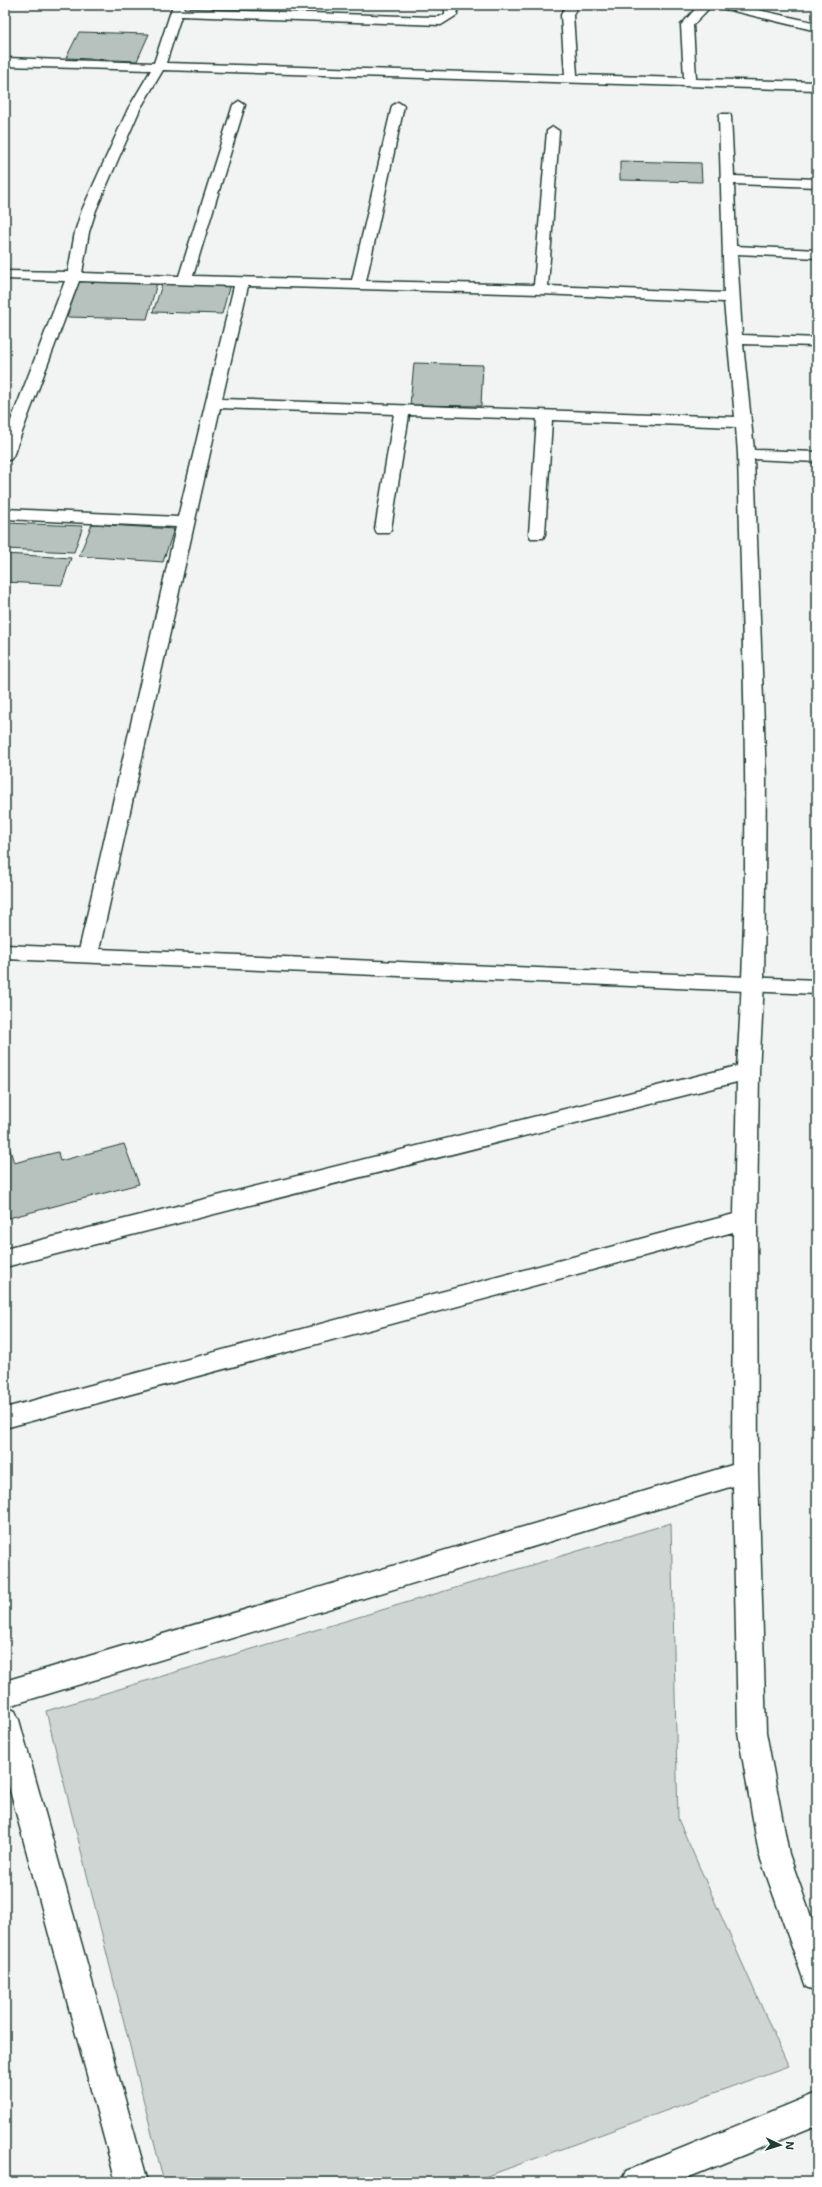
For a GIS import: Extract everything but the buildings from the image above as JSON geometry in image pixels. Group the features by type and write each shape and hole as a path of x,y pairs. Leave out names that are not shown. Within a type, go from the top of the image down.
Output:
{"street":[{"path":"5,456 74,277 82,232 89,210 134,109 159,67 177,9 432,21 441,20 451,15 451,5"},
{"path":"571,79 567,15 572,5"},
{"path":"690,82 687,25 691,19 706,5"},
{"path":"721,5 817,27"},
{"path":"798,11 800,23"},
{"path":"5,62 817,86"},
{"path":"185,279 239,105"},
{"path":"358,284 398,106"},
{"path":"725,117 726,180 731,250 731,298 746,454 756,779 754,983 748,1071 745,1220 745,1472 752,1732 774,1854 817,1976"},
{"path":"541,290 554,131"},
{"path":"726,180 817,183"},
{"path":"731,250 817,254"},
{"path":"5,275 358,284 731,298"},
{"path":"88,955 212,403 242,281"},
{"path":"735,339 817,342"},
{"path":"212,403 742,422"},
{"path":"382,530 402,410"},
{"path":"537,534 546,415"},
{"path":"746,454 817,457"},
{"path":"5,514 185,522"},
{"path":"5,952 754,983 817,987"},
{"path":"5,1258 748,1071"},
{"path":"5,1418 745,1220"},
{"path":"5,1694 745,1472"},
{"path":"5,1720 132,2182"},
{"path":"637,2182 817,2109"}],"shaded area":[{"path":"671,1523 678,1819 788,2066 471,2182 164,2182 46,1711"}]}
